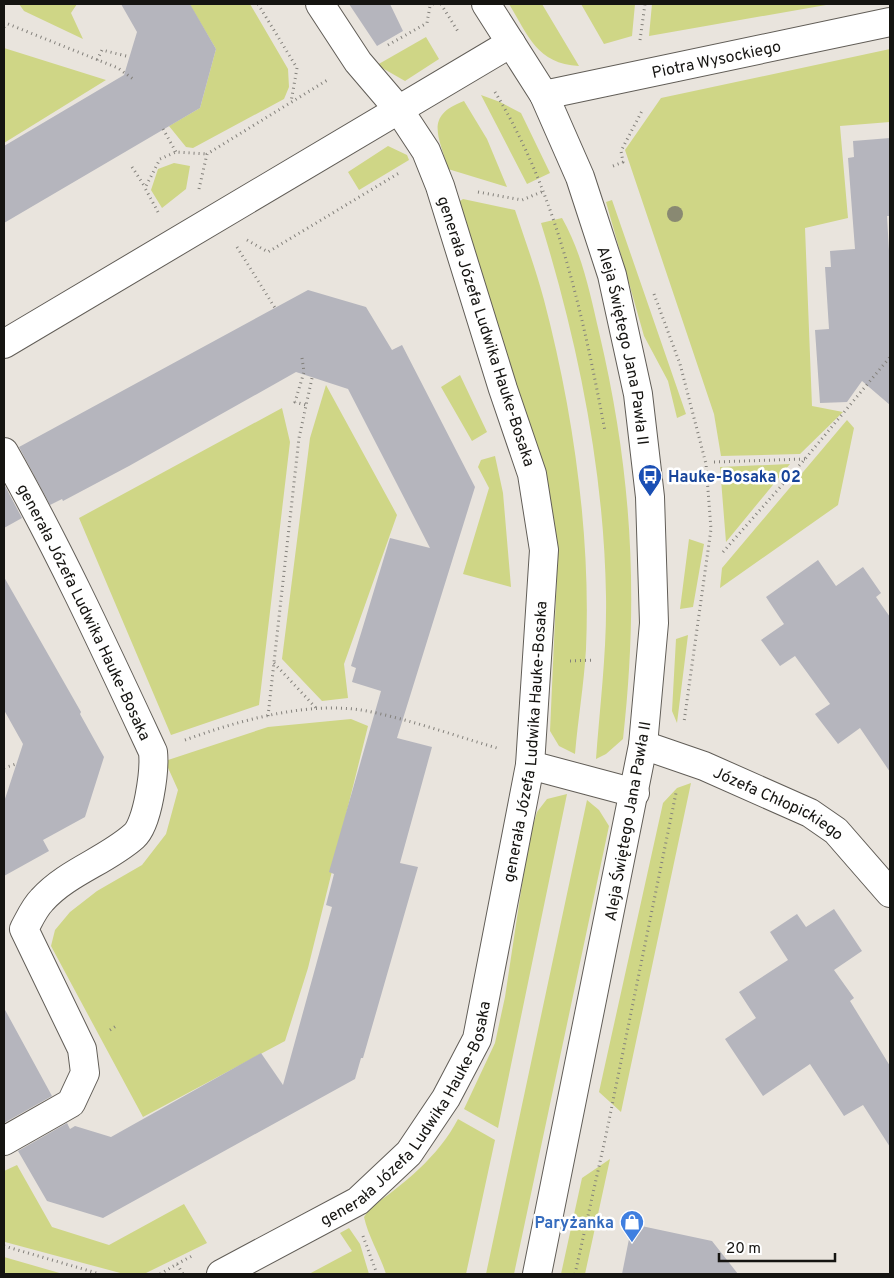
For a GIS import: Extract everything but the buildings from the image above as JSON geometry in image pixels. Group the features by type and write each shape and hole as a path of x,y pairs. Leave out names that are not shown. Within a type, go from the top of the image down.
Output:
{"street":[{"name":"generała Józefa Ludwika Hauke-Bosaka","path":"221,1274 358,1202 409,1153 446,1098 477,1039 530,765 544,550 532,474 503,389 440,186 426,151 399,110 358,62 320,4"},
{"name":"Aleja Świętego Jana Pawła II","path":"486,4 544,95 580,177 612,275 638,394 650,497 654,623 643,745 635,793 537,1274"},
{"name":"Piotra Wysockiego","path":"544,95 890,22"},
{"path":"4,344 511,43"},
{"name":"generała Józefa Ludwika Hauke-Bosaka","path":"4,452 31,500 92,621 153,752 155,763 149,800 136,835 65,881 41,900 24,929 82,1049 85,1074 71,1103 4,1141"},
{"name":"Józefa Chłopickiego","path":"643,745 704,766 810,813 836,831 890,893"},
{"path":"530,765 635,793"}],"path":[{"path":"258,4 297,68 291,102"},
{"path":"382,48 427,23 430,6 433,4"},
{"path":"639,48 645,4"},
{"path":"4,27 8,24 118,68 133,79"},
{"path":"97,60 102,50 130,57"},
{"path":"145,188 160,158 176,152 206,154 309,92"},
{"path":"609,168 623,162 621,151 644,107"},
{"path":"163,129 176,152"},
{"path":"198,193 206,154"},
{"path":"239,236 268,252 427,157"},
{"path":"132,168 158,213"},
{"path":"440,186 522,200 544,191"},
{"path":"233,240 275,308"},
{"path":"723,552 805,459 890,357"},
{"path":"302,358 304,372 295,402 306,405"},
{"path":"268,716 299,438 312,378"},
{"path":"714,462 805,459"},
{"path":"565,661 595,660"},
{"path":"274,663 316,710"},
{"path":"153,752 217,729 268,716 324,708 371,712 500,749"},
{"path":"499,755 502,740"},
{"path":"4,768 16,764"},
{"path":"4,1246 100,1274"},
{"path":"160,1274 194,1255"},
{"path":"177,1264 182,1274"}],"green space":[{"path":"19,4 77,4 71,13 83,39 24,11"},
{"path":"250,4 288,69 289,87 284,99 193,148 186,147 169,126 200,108 216,49 190,5"},
{"path":"509,4 542,4 579,66 553,60 543,54 528,37"},
{"path":"581,4 635,4 632,36 604,44"},
{"path":"652,4 824,4 826,5 649,36"},
{"path":"426,37 439,59 405,81 377,65"},
{"path":"4,48 106,80 4,143"},
{"path":"890,49 890,122 840,126 848,218 805,228 812,406 843,412 800,454 721,456 714,414 625,150 661,98"},
{"path":"481,95 521,113 550,173 527,184"},
{"path":"464,101 487,139 507,187 448,169 439,137 439,120 443,113"},
{"path":"388,146 407,155 409,160 359,190 348,172"},
{"path":"174,163 190,166 186,189 162,208 151,190 158,169"},
{"path":"463,199 515,210 544,300 564,385 578,473 586,562 586,649 575,754 559,746 550,731 557,575 553,513 543,471 457,203"},
{"path":"612,200 686,414 677,418 668,381 644,336 606,202"},
{"path":"562,218 575,245 585,274 596,317 619,435 629,534 631,635 623,739 606,754 596,759 603,678 606,596 600,501 587,407 566,314 541,223"},
{"path":"460,375 487,432 472,441 441,387"},
{"path":"326,385 397,515 344,664 348,698 322,701 282,659 310,438"},
{"path":"282,408 290,442 259,705 171,735 79,518"},
{"path":"847,420 854,428 838,505 720,588 722,568"},
{"path":"495,456 503,493 511,587 463,574 489,488 478,467 481,460"},
{"path":"790,464 726,542 720,467"},
{"path":"689,539 704,544 693,607 680,609"},
{"path":"688,635 677,723 672,711 676,639"},
{"path":"351,719 368,726 308,968 285,1041 143,1117 51,946 55,930 70,912 97,891 142,865 166,834 178,790 165,761 268,727"},
{"path":"691,783 621,1112 599,1092 663,803 677,788"},
{"path":"567,794 498,1128 464,1109 495,1043 505,997 529,838 537,812 547,799"},
{"path":"587,800 599,810 609,826 514,1274 486,1274"},
{"path":"458,1119 495,1140 466,1274 386,1274 364,1217 370,1208 395,1190 431,1157 450,1133"},
{"path":"610,1159 585,1274 561,1274 582,1178"},
{"path":"17,1165 52,1227 109,1245 184,1204 207,1243 144,1274 124,1274 5,1242 4,1171"},
{"path":"349,1228 360,1244 369,1274 309,1274 352,1251 340,1233"},
{"path":"4,1257 63,1274 4,1274"}],"place":[{"name":"Hauke-Bosaka 02","path":"650,497"},
{"name":"Paryżanka","path":"632,1243"}]}
